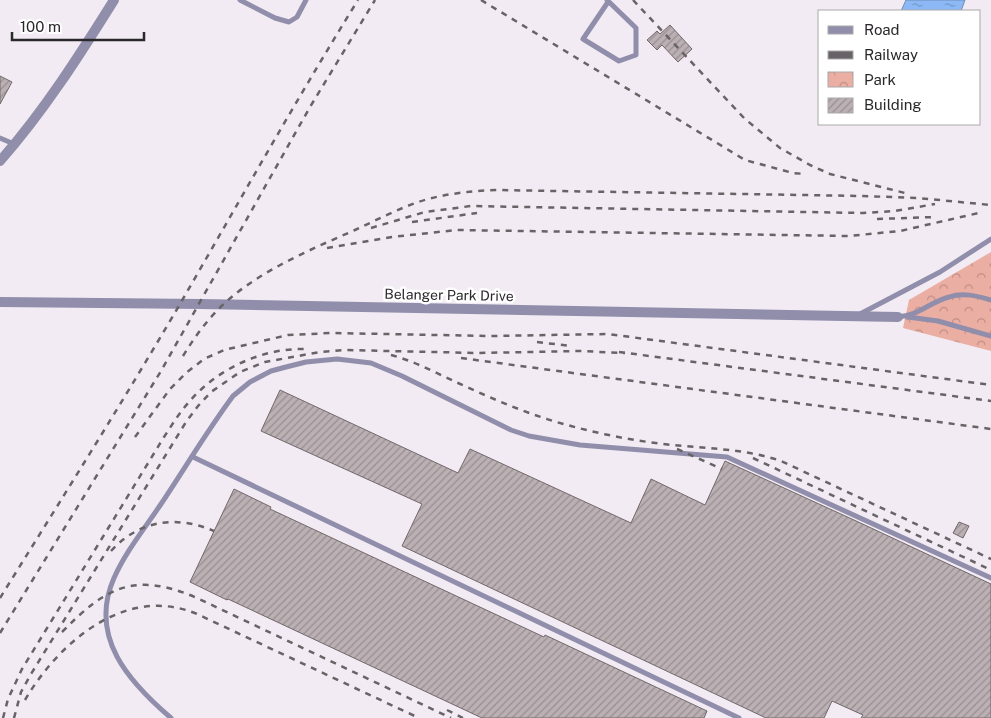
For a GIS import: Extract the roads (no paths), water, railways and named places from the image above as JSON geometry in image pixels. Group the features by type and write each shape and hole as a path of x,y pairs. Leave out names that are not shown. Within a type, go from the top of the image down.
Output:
{"street":[{"path":"0,160 64,78 114,0"},
{"name":"Belanger Park Drive","path":"0,302 194,303 900,317"}],"lane":[{"path":"240,0 275,18 289,22 297,17 306,0"},
{"path":"608,1 636,28 636,55 619,61 583,39 608,1"},
{"path":"0,138 14,144"},
{"path":"855,316 940,272 991,239"},
{"path":"900,317 921,312 949,297 969,295 991,300"},
{"path":"900,317 938,321 991,336"},
{"path":"172,718 150,700 117,659 110,639 106,610 108,593 121,563 233,396 250,382 271,371 306,362 356,361 385,368 511,430 529,436 580,445 727,457 991,578"},
{"path":"193,457 735,717"}],"water":[{"path":"906,0 965,0 961,10 901,10"}],"railway":[{"path":"0,598 158,341 358,0"},
{"path":"0,633 161,371 310,107 375,0"},
{"path":"481,0 745,160 793,173 805,174"},
{"path":"633,0 744,118 780,148 830,174 905,193"},
{"path":"183,356 219,308 262,276 308,251 400,209 445,195 496,190 863,196 918,198 991,205"},
{"path":"371,228 425,212 471,206 863,213 895,211 935,204"},
{"path":"327,248 392,237 457,230 849,236 900,231 983,212"},
{"path":"412,222 477,213"},
{"path":"877,219 936,217"},
{"path":"135,437 170,389 204,359 224,350 288,335 331,333 491,336 608,334 991,385"},
{"path":"537,342 571,346"},
{"path":"3,718 8,699 22,669 164,437 185,406 200,390 213,380 241,363 273,352 305,349"},
{"path":"14,718 21,692 31,674 186,422 211,392 240,372 265,362 320,352 344,350 478,353 579,351 625,353"},
{"path":"619,352 991,401"},
{"path":"391,355 417,364 514,407 571,426 641,441 745,452 781,461 991,559"},
{"path":"461,358 991,429"},
{"path":"677,449 722,469"},
{"path":"753,458 991,570"},
{"path":"111,551 134,533 159,523 186,523 214,531"},
{"path":"62,632 93,604 108,594 123,588 139,585 175,590 197,598 451,718"},
{"path":"25,700 39,678 56,658 76,639 97,624 120,613 145,607 171,607 197,614 419,718"},
{"path":"447,710 463,718"}]}
